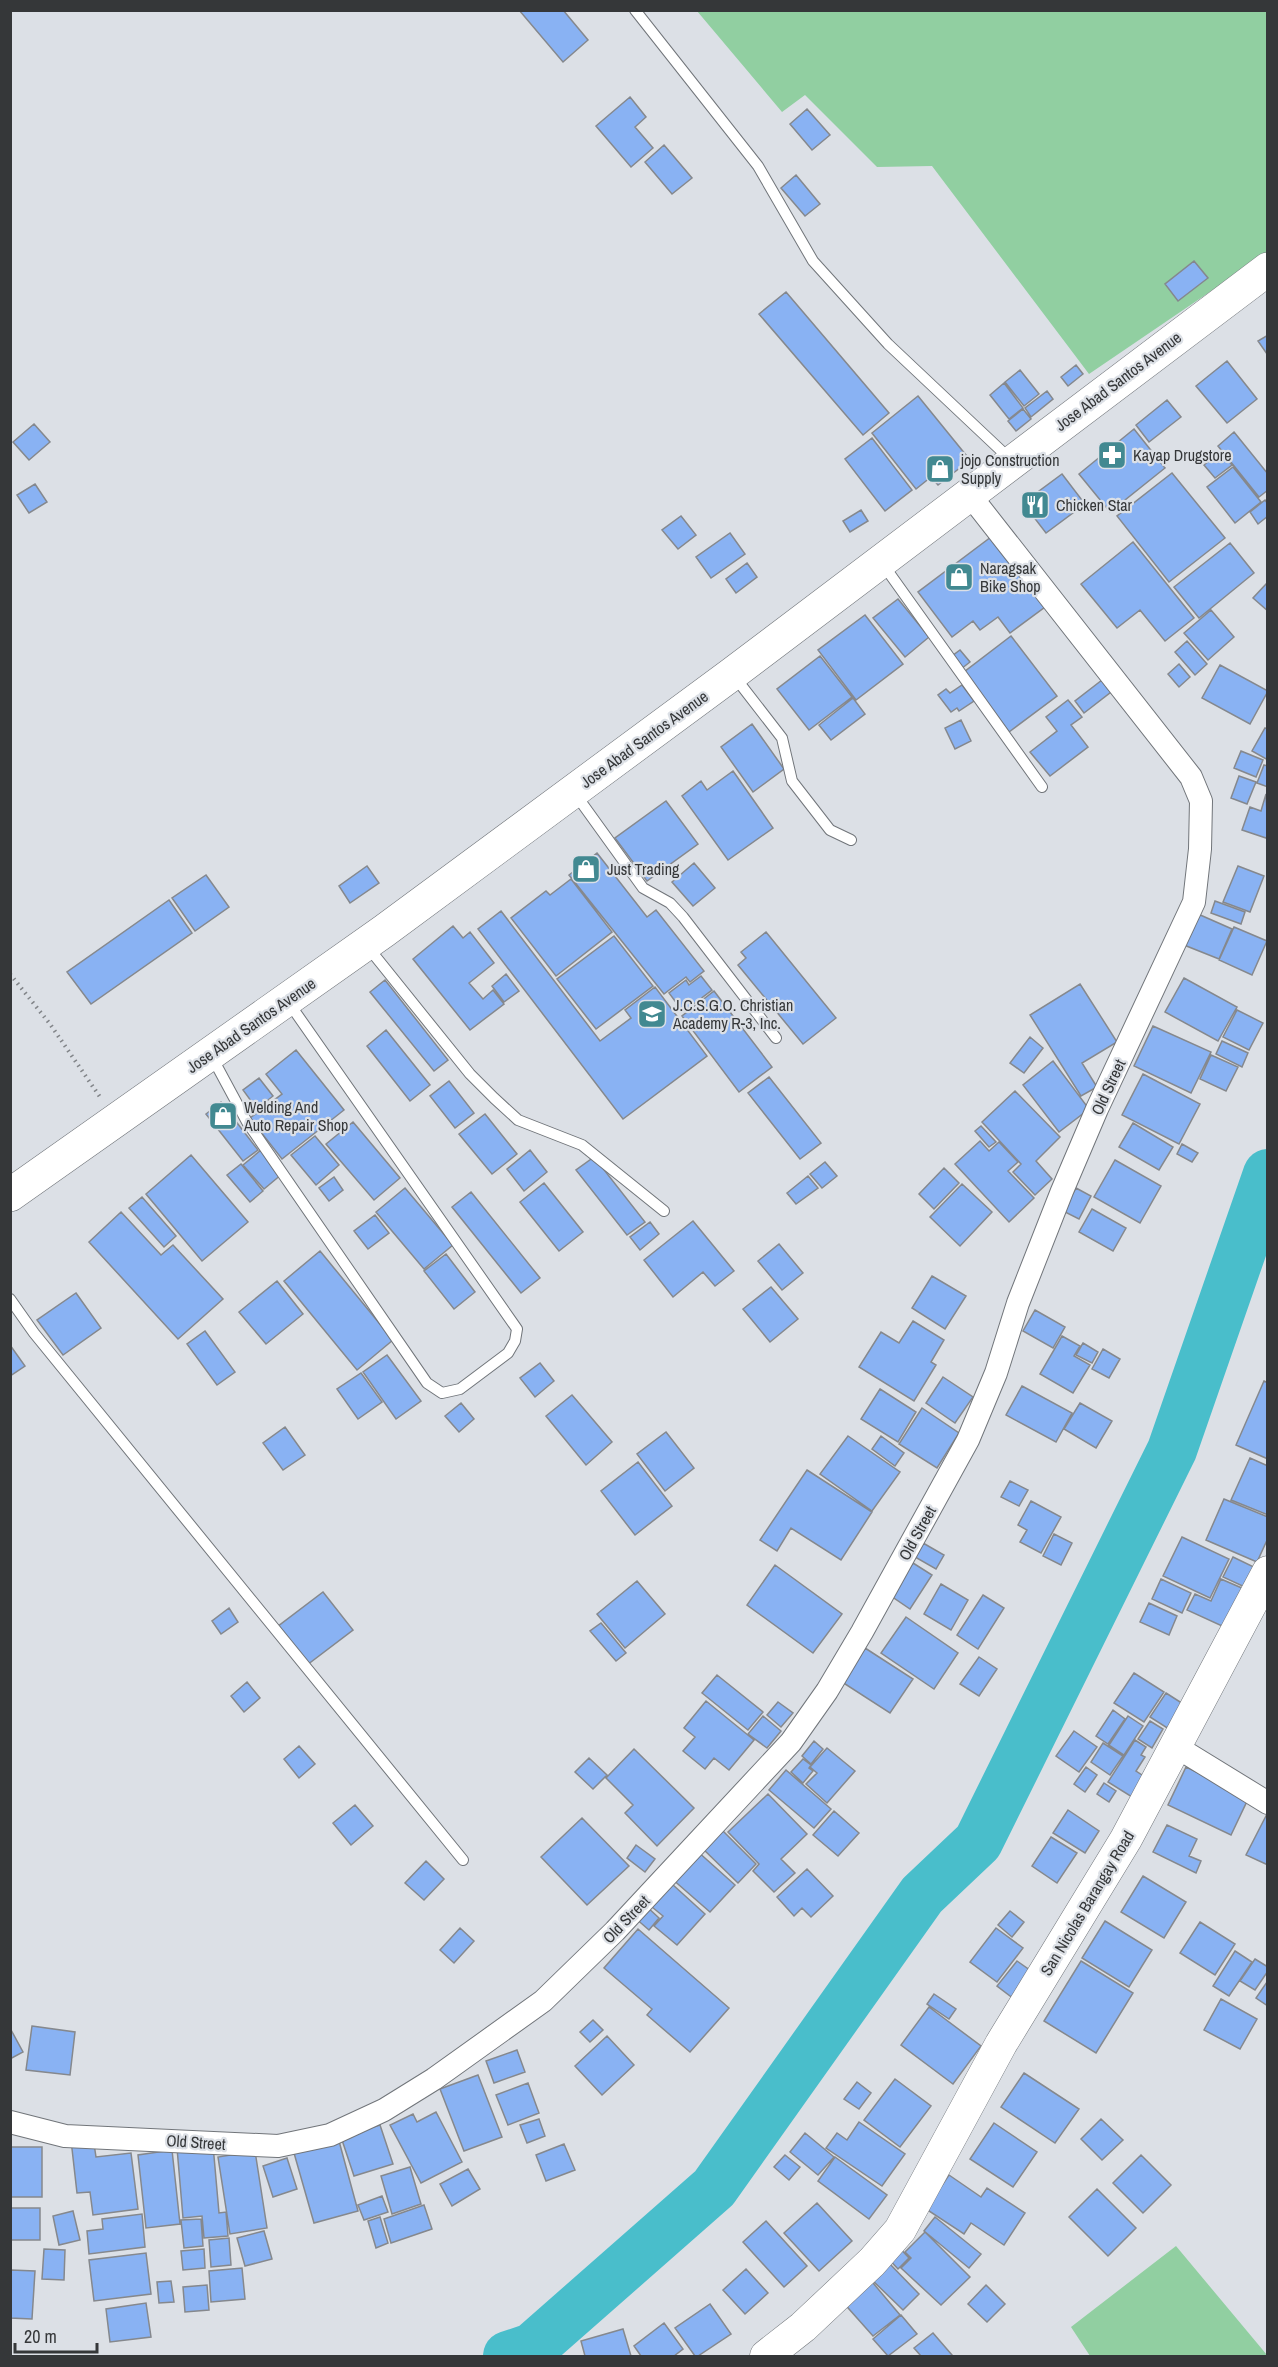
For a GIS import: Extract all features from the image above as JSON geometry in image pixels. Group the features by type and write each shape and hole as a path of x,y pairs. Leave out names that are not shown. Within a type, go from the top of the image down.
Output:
{"highway":[{"name":"Jose Abad Santos Avenue","path":"10,1195 366,944 732,674 1268,269"}],"street":[{"name":"Old Street","path":"10,2122 65,2136 278,2146 330,2135 384,2110 434,2079 543,2001 615,1931 791,1742 862,1632 968,1440 996,1373 1018,1303 1062,1191 1097,1109 1194,902 1200,849 1201,801 1191,777 969,494"},
{"name":"San Nicolas Barangay Road","path":"766,2356 804,2327 872,2262 900,2230 1001,2044 1126,1839 1268,1572"},
{"path":"1175,1746 1268,1803"}],"lane":[{"path":"635,10 758,166 813,261 888,344 1012,461"},
{"path":"880,561 1042,787"},
{"path":"732,674 782,738 792,781 830,830 850,840"},
{"path":"573,791 643,888 670,903 683,916 776,1038"},
{"path":"366,944 470,1074 518,1120 582,1145 664,1211"},
{"path":"211,1054 247,1122 428,1383 442,1393 460,1389 508,1353 515,1341 517,1329 287,1000"},
{"path":"10,1299 34,1334 463,1860"}],"path":[{"path":"10,974 50,1024 87,1079"}],"green space":[{"path":"697,11 1267,11 1267,253 1089,374 932,166 877,167 805,95 782,112"},
{"path":"1176,2246 1267,2356 1090,2356 1071,2327"}],"building":[{"path":"519,10 563,10 588,40 563,62"},
{"path":"630,97 646,117 635,127 653,148 631,167 596,126"},
{"path":"807,109 830,135 812,150 790,124"},
{"path":"664,145 692,178 672,194 645,162"},
{"path":"796,175 820,204 805,216 781,188"},
{"path":"1194,261 1208,278 1178,301 1165,284"},
{"path":"786,292 889,413 863,435 759,314"},
{"path":"1268,335 1268,354 1267,354 1258,341"},
{"path":"1227,361 1257,399 1227,423 1196,386"},
{"path":"1076,365 1083,374 1068,386 1061,377"},
{"path":"1020,370 1039,394 1024,406 1005,382"},
{"path":"1004,383 1023,408 1009,419 990,395"},
{"path":"1047,391 1053,399 1031,417 1025,408"},
{"path":"918,396 970,460 938,485 931,477 916,489 872,433"},
{"path":"1167,400 1181,417 1149,442 1136,425"},
{"path":"1023,409 1031,419 1016,431 1008,421"},
{"path":"34,424 50,442 29,460 13,442"},
{"path":"1134,429 1165,468 1110,512 1079,474"},
{"path":"1234,432 1268,474 1268,490 1259,497 1218,446"},
{"path":"872,438 912,490 885,511 845,459"},
{"path":"1221,451 1232,465 1215,478 1204,465"},
{"path":"1233,467 1261,502 1235,523 1207,487"},
{"path":"1172,473 1225,538 1169,582 1117,516"},
{"path":"1062,474 1085,504 1046,533 1023,503"},
{"path":"35,484 47,502 29,513 17,495"},
{"path":"1265,500 1268,504 1268,516 1258,524 1250,512"},
{"path":"861,510 868,521 850,532 843,521"},
{"path":"681,516 696,535 678,549 662,530"},
{"path":"730,533 745,554 711,578 696,557"},
{"path":"991,537 1045,607 1010,633 998,617 980,630 973,621 952,637 918,592"},
{"path":"1133,542 1194,618 1165,641 1140,610 1117,628 1081,584"},
{"path":"1230,543 1254,573 1199,618 1174,587"},
{"path":"747,563 757,577 736,593 726,579"},
{"path":"1268,582 1268,611 1253,598"},
{"path":"898,599 929,637 905,657 873,618"},
{"path":"1211,610 1234,637 1208,660 1184,633"},
{"path":"865,615 903,664 856,700 818,650"},
{"path":"1011,636 1057,696 1009,732 964,672"},
{"path":"1187,641 1207,664 1195,675 1175,652"},
{"path":"960,650 970,662 961,669 952,656"},
{"path":"820,656 852,697 809,730 777,689"},
{"path":"1179,664 1190,677 1179,687 1168,674"},
{"path":"1220,665 1268,691 1250,724 1202,698"},
{"path":"1102,680 1111,692 1084,713 1075,701"},
{"path":"962,685 974,701 959,711 957,708 951,712 938,695 946,689 950,693"},
{"path":"853,698 865,714 831,740 819,725"},
{"path":"1068,700 1082,717 1071,725 1088,747 1050,776 1030,752 1057,731 1046,717"},
{"path":"961,720 971,741 955,749 945,728"},
{"path":"752,724 784,769 753,792 721,747"},
{"path":"1265,728 1268,729 1268,760 1252,751"},
{"path":"1241,751 1263,760 1256,777 1234,768"},
{"path":"1264,765 1268,766 1268,787 1257,783"},
{"path":"733,771 773,828 728,860 682,796 701,781 707,790"},
{"path":"1239,776 1256,782 1247,804 1231,798"},
{"path":"1266,794 1268,834 1266,838 1242,830 1250,807 1261,811"},
{"path":"666,801 698,844 647,881 615,838"},
{"path":"597,853 647,917 656,910 704,971 690,982 686,977 664,994 569,875"},
{"path":"694,863 715,888 693,906 672,882"},
{"path":"367,866 379,883 350,903 339,886"},
{"path":"1238,866 1264,876 1250,912 1223,902"},
{"path":"206,875 229,907 195,931 172,898"},
{"path":"571,879 612,932 556,976 511,918 546,891 550,895"},
{"path":"169,900 192,933 91,1004 67,972"},
{"path":"1215,901 1245,912 1241,924 1211,913"},
{"name":"J.C.S.G.O. Christian Academy R-3, Inc.","path":"501,911 600,1041 631,1018 625,1010 655,987 707,1056 623,1119 478,929"},
{"path":"1198,914 1232,929 1219,959 1184,945"},
{"path":"453,926 463,938 470,932 494,963 469,983 483,999 493,990 504,1004 470,1030 413,959"},
{"path":"1234,927 1267,941 1252,975 1219,960"},
{"path":"766,932 836,1018 803,1044 738,965 746,958 741,952"},
{"path":"614,936 653,986 596,1029 557,979"},
{"path":"506,974 519,991 504,1002 492,986"},
{"path":"701,976 712,990 683,1012 669,993 686,980 689,985"},
{"path":"1184,978 1237,1007 1218,1041 1165,1012"},
{"path":"385,980 448,1060 434,1071 370,992"},
{"path":"1080,984 1117,1042 1082,1063 1097,1087 1081,1096 1030,1015"},
{"path":"714,991 772,1067 739,1092 682,1016"},
{"path":"1237,1010 1263,1023 1249,1050 1223,1037"},
{"path":"1153,1026 1211,1052 1191,1093 1134,1066"},
{"path":"386,1030 430,1085 410,1101 367,1046"},
{"path":"1030,1037 1043,1048 1024,1073 1010,1063"},
{"path":"1222,1041 1248,1053 1242,1067 1216,1054"},
{"path":"296,1050 344,1110 282,1159 250,1118 282,1094 266,1074"},
{"path":"1211,1055 1238,1067 1226,1091 1200,1079"},
{"path":"1053,1061 1089,1109 1059,1132 1023,1085"},
{"path":"1143,1074 1200,1104 1179,1144 1122,1115"},
{"path":"769,1077 821,1143 800,1159 748,1093"},
{"path":"259,1078 273,1096 257,1109 243,1090"},
{"path":"449,1081 474,1113 455,1128 430,1096"},
{"path":"1015,1091 1060,1137 1036,1161 1052,1179 1035,1195 1013,1172 1021,1164 982,1122"},
{"path":"221,1102 258,1150 243,1161 206,1114"},
{"path":"485,1114 517,1154 492,1174 459,1134"},
{"path":"353,1122 400,1178 374,1200 326,1144"},
{"path":"1133,1123 1173,1147 1159,1170 1119,1147"},
{"path":"981,1126 996,1142 989,1147 975,1131"},
{"path":"315,1136 339,1165 316,1185 291,1155"},
{"path":"980,1141 989,1151 999,1142 1018,1162 1008,1171 1034,1198 1009,1222 955,1164"},
{"path":"1182,1144 1198,1153 1192,1162 1177,1154"},
{"path":"261,1150 282,1174 264,1189 243,1165"},
{"path":"530,1150 547,1172 524,1191 507,1169"},
{"path":"191,1155 248,1222 202,1261 146,1194"},
{"path":"594,1157 645,1222 627,1235 576,1170"},
{"path":"1115,1160 1161,1186 1140,1223 1094,1197"},
{"path":"825,1162 837,1176 822,1188 810,1174"},
{"path":"241,1164 263,1191 250,1202 227,1175"},
{"path":"944,1168 959,1183 934,1209 919,1194"},
{"path":"808,1176 818,1188 796,1204 787,1193"},
{"path":"334,1177 343,1190 329,1201 319,1188"},
{"path":"544,1183 583,1232 559,1251 520,1202"},
{"path":"962,1184 992,1212 960,1246 930,1217"},
{"path":"405,1188 453,1245 424,1269 376,1212"},
{"path":"1076,1188 1091,1196 1079,1219 1063,1211"},
{"path":"471,1192 540,1278 521,1293 452,1207"},
{"path":"142,1197 176,1236 164,1247 129,1208"},
{"path":"1092,1209 1126,1228 1113,1251 1079,1232"},
{"path":"121,1212 161,1255 173,1245 223,1299 178,1339 89,1242"},
{"path":"375,1215 389,1233 368,1249 354,1231"},
{"path":"693,1221 734,1271 715,1286 703,1272 673,1297 644,1260"},
{"path":"650,1222 659,1234 640,1250 630,1237"},
{"path":"779,1244 803,1273 782,1290 758,1261"},
{"path":"320,1251 393,1340 357,1370 284,1281"},
{"path":"446,1254 475,1292 454,1309 424,1271"},
{"path":"932,1276 966,1296 945,1329 912,1308"},
{"path":"277,1281 303,1314 266,1344 239,1312"},
{"path":"771,1287 798,1319 770,1342 743,1309"},
{"path":"76,1293 101,1328 63,1355 37,1320"},
{"path":"1035,1310 1065,1327 1053,1348 1023,1331"},
{"path":"913,1321 944,1340 931,1362 936,1365 914,1401 859,1367 881,1332 899,1343"},
{"path":"205,1331 235,1372 217,1385 187,1344"},
{"path":"1062,1336 1080,1346 1074,1356 1090,1365 1073,1393 1040,1374"},
{"path":"1083,1343 1098,1352 1092,1363 1076,1355"},
{"path":"10,1345 25,1366 10,1376"},
{"path":"1103,1349 1120,1359 1109,1378 1092,1369"},
{"path":"387,1355 421,1401 396,1419 363,1372"},
{"path":"540,1363 554,1381 535,1397 520,1378"},
{"path":"361,1373 382,1402 358,1419 337,1389"},
{"path":"943,1377 973,1397 955,1423 926,1403"},
{"path":"1264,1381 1268,1383 1268,1459 1236,1445"},
{"path":"1022,1386 1072,1413 1056,1442 1006,1415"},
{"path":"880,1389 916,1412 898,1442 861,1419"},
{"path":"572,1395 612,1442 586,1465 546,1416"},
{"path":"461,1403 474,1419 459,1432 445,1416"},
{"path":"1080,1403 1112,1421 1096,1448 1064,1429"},
{"path":"922,1408 959,1433 937,1468 899,1444"},
{"path":"285,1427 305,1455 283,1470 263,1443"},
{"path":"666,1432 694,1468 665,1491 637,1454"},
{"path":"848,1436 900,1472 872,1511 820,1474"},
{"path":"881,1436 904,1453 895,1466 872,1449"},
{"path":"1250,1458 1268,1466 1268,1515 1231,1500"},
{"path":"638,1462 672,1506 635,1535 601,1491"},
{"path":"807,1470 872,1512 841,1560 791,1528 777,1551 760,1540"},
{"path":"1010,1481 1028,1490 1019,1506 1001,1497"},
{"path":"1224,1499 1268,1517 1268,1538 1257,1562 1206,1540"},
{"path":"1031,1501 1061,1517 1041,1553 1020,1542 1027,1530 1018,1525"},
{"path":"1054,1534 1072,1543 1061,1565 1043,1556"},
{"path":"1182,1537 1229,1559 1210,1598 1163,1576"},
{"path":"923,1543 944,1555 936,1569 915,1557"},
{"path":"1233,1557 1258,1569 1249,1589 1223,1577"},
{"path":"913,1563 932,1575 910,1609 891,1596"},
{"path":"775,1565 842,1614 813,1653 747,1605"},
{"path":"1161,1579 1191,1593 1182,1613 1152,1599"},
{"path":"1221,1579 1251,1592 1233,1631 1187,1610 1195,1594 1211,1601"},
{"path":"637,1581 665,1614 625,1648 597,1614"},
{"path":"941,1584 968,1600 951,1630 924,1614"},
{"path":"323,1592 353,1630 307,1665 277,1627"},
{"path":"983,1595 1004,1608 978,1649 957,1635"},
{"path":"1149,1603 1177,1616 1169,1635 1140,1622"},
{"path":"229,1608 238,1622 221,1634 212,1621"},
{"path":"906,1617 958,1653 934,1689 881,1653"},
{"path":"601,1623 626,1653 616,1661 590,1631"},
{"path":"865,1648 913,1679 890,1713 842,1682"},
{"path":"979,1657 997,1669 979,1696 960,1684"},
{"path":"1134,1673 1164,1692 1144,1722 1114,1703"},
{"path":"717,1675 763,1712 748,1730 702,1693"},
{"path":"247,1682 260,1698 244,1712 231,1696"},
{"path":"1166,1693 1188,1707 1172,1731 1150,1717"},
{"path":"706,1701 754,1740 729,1770 714,1758 705,1769 683,1751 695,1737 684,1728"},
{"path":"778,1702 793,1713 781,1727 767,1715"},
{"path":"1113,1710 1125,1719 1108,1744 1096,1736"},
{"path":"763,1716 781,1731 767,1748 748,1734"},
{"path":"1128,1716 1143,1726 1124,1755 1109,1745"},
{"path":"1150,1721 1163,1729 1152,1748 1138,1739"},
{"path":"1074,1731 1097,1747 1079,1772 1056,1756"},
{"path":"1135,1740 1146,1747 1141,1755 1145,1757 1136,1771 1145,1777 1132,1797 1108,1782"},
{"path":"814,1741 823,1749 811,1764 802,1756"},
{"path":"1103,1743 1123,1756 1110,1775 1091,1762"},
{"path":"299,1746 315,1764 299,1778 284,1759"},
{"path":"827,1748 855,1771 827,1803 806,1784 817,1773 810,1767"},
{"path":"634,1749 694,1808 657,1846 625,1813 633,1805 606,1778"},
{"path":"589,1758 607,1775 593,1789 575,1772"},
{"path":"803,1759 811,1765 809,1768 813,1771 803,1783 791,1772"},
{"path":"1086,1767 1097,1775 1085,1792 1074,1784"},
{"path":"1186,1767 1249,1797 1231,1835 1168,1805"},
{"path":"786,1770 831,1809 814,1828 769,1790"},
{"path":"1104,1783 1116,1791 1109,1802 1097,1794"},
{"path":"768,1794 807,1834 781,1859 795,1873 774,1892 753,1871 759,1864 728,1832"},
{"path":"355,1805 373,1826 351,1845 333,1823"},
{"path":"1068,1810 1099,1831 1085,1853 1053,1833"},
{"path":"834,1811 859,1833 838,1856 813,1835"},
{"path":"1268,1812 1268,1865 1246,1855"},
{"path":"582,1818 629,1866 587,1905 541,1857"},
{"path":"1167,1825 1197,1839 1189,1856 1201,1861 1196,1873 1153,1852"},
{"path":"719,1827 756,1864 738,1883 700,1846"},
{"path":"1051,1837 1077,1853 1057,1883 1032,1866"},
{"path":"636,1845 655,1859 645,1872 627,1858"},
{"path":"696,1850 735,1885 710,1912 671,1878"},
{"path":"426,1861 444,1879 424,1900 405,1883"},
{"path":"807,1869 833,1896 811,1917 802,1908 794,1916 777,1897"},
{"path":"1143,1876 1186,1902 1164,1938 1121,1912"},
{"path":"672,1884 705,1914 677,1945 654,1926 663,1916 652,1907"},
{"path":"645,1905 659,1918 649,1930 634,1917"},
{"path":"1010,1911 1024,1922 1012,1937 998,1925"},
{"path":"1105,1921 1152,1950 1129,1987 1082,1958"},
{"path":"1200,1922 1235,1944 1215,1975 1180,1953"},
{"path":"460,1928 474,1941 454,1963 440,1950"},
{"path":"996,1928 1023,1948 997,1982 970,1962"},
{"path":"638,1929 729,2008 690,2052 647,2015 652,2009 604,1968"},
{"path":"1235,1951 1252,1962 1229,1996 1213,1986"},
{"path":"1255,1959 1268,1967 1268,1971 1255,1990 1240,1981"},
{"path":"1017,1961 1034,1973 1014,1999 997,1986"},
{"path":"1081,1961 1133,1993 1096,2053 1044,2021"},
{"path":"1268,1982 1268,2006 1256,1998"},
{"path":"934,1994 956,2009 949,2019 927,2004"},
{"path":"1221,1999 1257,2019 1240,2049 1204,2030"},
{"path":"929,2007 981,2046 953,2084 901,2045"},
{"path":"593,2020 603,2030 590,2042 580,2032"},
{"path":"32,2026 75,2032 70,2075 26,2070"},
{"path":"10,2028 23,2052 10,2059"},
{"path":"607,2036 634,2065 602,2095 575,2066"},
{"path":"517,2050 525,2072 494,2083 486,2061"},
{"path":"1024,2073 1079,2109 1055,2143 1001,2107"},
{"path":"478,2075 502,2137 464,2151 440,2089"},
{"path":"895,2079 931,2106 900,2147 864,2120"},
{"path":"857,2082 871,2093 859,2109 844,2099"},
{"path":"528,2083 539,2113 508,2125 496,2095"},
{"path":"436,2112 462,2162 421,2183 390,2125 413,2114 417,2122"},
{"path":"539,2119 545,2136 527,2143 520,2125"},
{"path":"1101,2119 1123,2140 1102,2160 1081,2139"},
{"path":"859,2122 905,2154 882,2186 826,2148 837,2133 847,2140"},
{"path":"994,2123 1037,2152 1013,2187 970,2159"},
{"path":"380,2125 393,2164 354,2176 341,2137"},
{"path":"805,2133 834,2157 818,2175 790,2152"},
{"path":"93,2137 96,2157 131,2153 138,2209 93,2215 90,2192 77,2193 71,2140"},
{"path":"339,2141 358,2211 314,2223 294,2153"},
{"path":"564,2144 575,2170 546,2181 536,2155"},
{"path":"213,2145 219,2213 226,2212 228,2236 204,2238 202,2216 183,2218 177,2148"},
{"path":"10,2147 42,2147 42,2197 10,2197"},
{"path":"172,2150 180,2224 146,2228 138,2155"},
{"path":"255,2151 267,2228 230,2234 218,2157"},
{"path":"785,2155 800,2167 789,2180 774,2167"},
{"path":"1141,2155 1171,2185 1143,2213 1113,2183"},
{"path":"835,2157 887,2195 869,2219 818,2181"},
{"path":"287,2158 297,2189 273,2197 263,2166"},
{"path":"410,2167 421,2204 392,2214 381,2176"},
{"path":"468,2169 480,2189 452,2206 440,2184"},
{"path":"949,2175 981,2197 987,2188 1025,2213 1004,2245 971,2223 964,2234 926,2209"},
{"path":"1097,2189 1136,2228 1108,2256 1069,2217"},
{"path":"382,2196 388,2212 364,2220 358,2205"},
{"path":"817,2203 852,2241 819,2271 784,2233"},
{"path":"424,2205 432,2229 391,2243 384,2219"},
{"path":"10,2208 40,2208 40,2240 10,2240"},
{"path":"73,2211 80,2240 59,2245 53,2216"},
{"path":"142,2214 145,2247 89,2254 87,2231 103,2229 102,2219"},
{"path":"380,2217 388,2243 376,2248 368,2221"},
{"path":"935,2217 981,2254 969,2268 924,2231"},
{"path":"201,2219 203,2246 184,2248 181,2220"},
{"path":"766,2221 807,2266 784,2287 743,2242"},
{"path":"264,2231 272,2259 245,2266 237,2238"},
{"path":"925,2232 970,2277 941,2305 901,2268 911,2258 905,2252"},
{"path":"229,2238 231,2265 211,2267 209,2240"},
{"path":"896,2244 909,2258 898,2269 885,2255"},
{"path":"44,2249 65,2250 64,2280 42,2279"},
{"path":"204,2249 205,2268 183,2270 181,2251"},
{"path":"146,2253 151,2294 94,2301 89,2260"},
{"path":"886,2260 919,2294 903,2310 869,2277"},
{"path":"242,2268 245,2299 211,2302 209,2271"},
{"path":"746,2269 768,2293 745,2314 723,2290"},
{"path":"11,2270 35,2271 32,2319 10,2318"},
{"path":"868,2277 900,2315 873,2336 841,2300"},
{"path":"171,2281 174,2302 159,2303 157,2282"},
{"path":"207,2285 209,2310 185,2312 183,2287"},
{"path":"986,2285 1005,2304 987,2322 968,2304"},
{"path":"146,2303 151,2337 110,2342 106,2309"},
{"path":"710,2304 731,2334 695,2356 675,2328"},
{"path":"901,2315 917,2334 888,2356 873,2339"},
{"path":"664,2323 683,2349 674,2356 641,2356 634,2346"},
{"path":"623,2329 631,2356 585,2356 581,2341"},
{"path":"933,2333 951,2356 921,2356 914,2348"}],"waterway":[{"path":"508,2356 532,2348 714,2188 922,1895 978,1842 1172,1450 1268,1174"}],"place":[{"name":"Kayap Drugstore","path":"1112,455"},
{"name":"jojo Construction Supply","path":"940,469"},
{"name":"Chicken Star","path":"1035,505"},
{"name":"Naragsak Bike Shop","path":"959,577"},
{"name":"Just Trading","path":"586,869"},
{"name":"J.C.S.G.O. Christian Academy R-3, Inc.","path":"652,1014"},
{"name":"Welding And Auto Repair Shop","path":"223,1116"}]}
